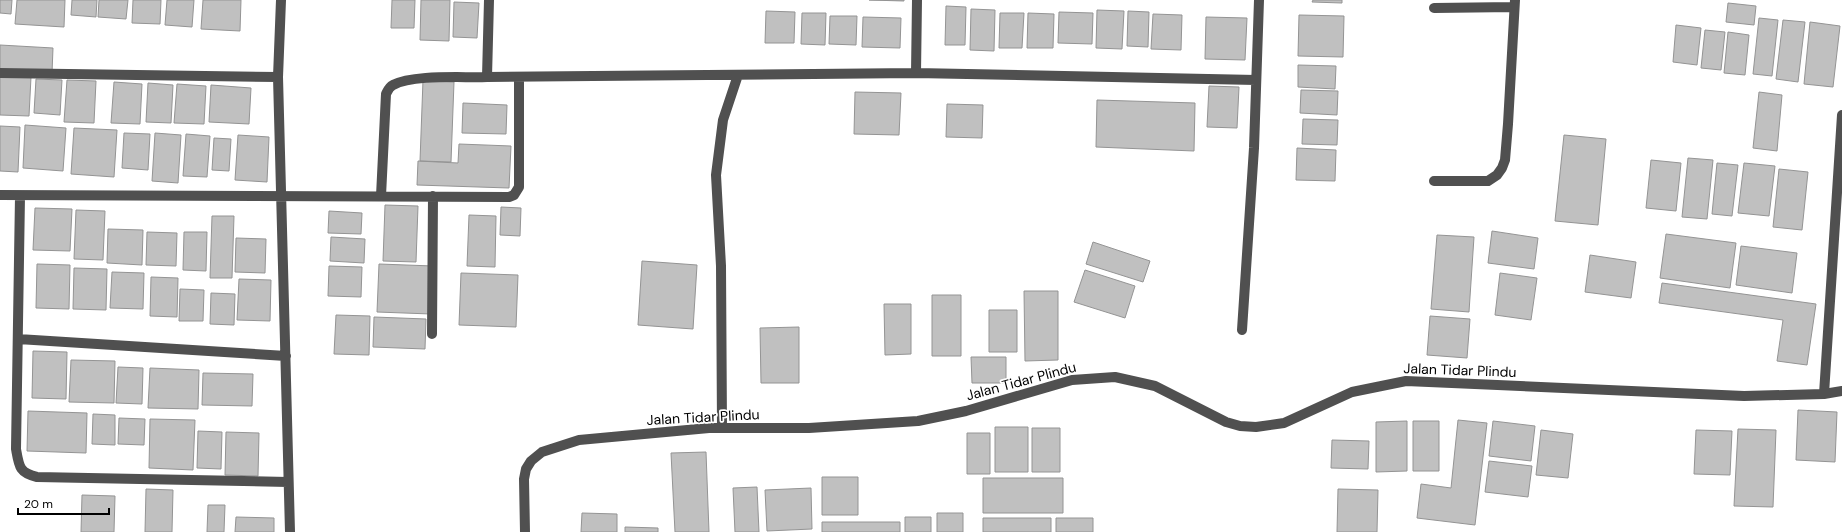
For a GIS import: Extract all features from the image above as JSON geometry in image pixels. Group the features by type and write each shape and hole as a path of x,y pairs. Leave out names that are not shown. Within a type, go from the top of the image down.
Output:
{"street":[{"path":"281,0 278,77 290,532"},
{"path":"487,77 489,0"},
{"path":"916,73 917,0"},
{"path":"1242,330 1254,148 1259,0"},
{"path":"1434,8 1514,4 1508,124 1505,160 1502,168 1497,175 1488,181 1434,181"},
{"path":"0,73 278,77"},
{"path":"381,196 386,94 389,87 400,82 422,79 487,77 916,73 1256,80"},
{"path":"722,428 721,266 716,175 723,120 738,75"},
{"path":"0,196 509,197 517,192 519,187 519,77"},
{"path":"1824,394 1842,115"},
{"path":"20,196 16,449 21,470 27,475 37,478 288,482"},
{"path":"432,334 433,196"},
{"path":"18,339 286,356"},
{"name":"Jalan Tidar Plindu","path":"525,532 524,479 526,469 531,461 542,452 579,440 722,428 808,428 918,421 966,411 1072,380 1115,376 1155,386 1226,422 1240,426 1256,427 1284,423 1352,392 1406,380 1744,396 1824,394 1842,391"}],"building":[{"path":"0,0 12,0 11,14 0,13"},
{"path":"17,0 65,0 64,27 15,24"},
{"path":"72,0 97,0 96,17 71,15"},
{"path":"99,0 128,0 126,19 98,17"},
{"path":"133,0 161,0 160,24 132,23"},
{"path":"167,0 194,0 192,27 165,25"},
{"path":"203,0 241,0 240,31 201,29"},
{"path":"392,0 415,0 414,28 391,28"},
{"path":"421,0 450,0 449,41 420,40"},
{"path":"869,0 904,0 904,1"},
{"path":"1313,0 1342,0 1342,3 1312,2"},
{"path":"454,2 479,3 477,38 453,37"},
{"path":"1728,3 1756,6 1754,25 1726,22"},
{"path":"946,6 966,7 965,45 945,45"},
{"path":"971,9 995,10 994,51 970,50"},
{"path":"1097,10 1124,11 1122,49 1096,48"},
{"path":"766,11 795,12 794,43 765,43"},
{"path":"1128,11 1149,12 1148,47 1127,46"},
{"path":"1059,12 1093,13 1092,44 1058,43"},
{"path":"802,13 826,13 825,45 801,44"},
{"path":"1000,13 1024,13 1022,48 999,48"},
{"path":"1028,13 1054,14 1053,48 1027,48"},
{"path":"1153,14 1182,15 1181,50 1151,49"},
{"path":"1299,15 1344,16 1343,57 1298,56"},
{"path":"830,16 857,16 856,45 829,44"},
{"path":"863,17 901,18 900,48 862,47"},
{"path":"1206,17 1247,18 1245,60 1205,59"},
{"path":"1759,18 1778,20 1772,76 1753,74"},
{"path":"1783,20 1805,22 1798,82 1776,79"},
{"path":"1810,22 1840,26 1833,87 1804,84"},
{"path":"1676,25 1701,28 1697,65 1673,62"},
{"path":"1705,30 1725,32 1721,70 1701,68"},
{"path":"1728,32 1749,35 1745,75 1724,73"},
{"path":"0,45 53,48 52,73 0,70"},
{"path":"1298,65 1336,66 1335,89 1298,87"},
{"path":"0,76 31,77 29,116 0,115"},
{"path":"36,79 62,80 60,115 34,113"},
{"path":"67,80 96,81 94,123 64,122"},
{"path":"423,80 454,82 451,162 420,161"},
{"path":"114,82 142,84 140,124 111,123"},
{"path":"148,83 173,85 171,123 146,122"},
{"path":"177,84 206,86 204,124 174,123"},
{"path":"211,85 251,88 249,124 209,122"},
{"path":"1209,86 1239,87 1237,128 1207,127"},
{"path":"1301,90 1338,91 1337,115 1300,113"},
{"path":"855,92 901,93 899,135 854,134"},
{"path":"1759,92 1782,95 1777,151 1753,148"},
{"path":"1097,100 1195,103 1194,151 1096,147"},
{"path":"463,103 507,105 506,134 462,133"},
{"path":"947,104 983,105 982,138 946,137"},
{"path":"1303,119 1338,120 1337,145 1302,144"},
{"path":"25,125 66,128 63,171 23,168"},
{"path":"0,126 20,127 18,172 0,171"},
{"path":"74,128 117,130 114,177 71,174"},
{"path":"124,133 150,134 148,170 122,168"},
{"path":"155,133 181,135 178,183 152,181"},
{"path":"186,134 210,136 207,177 183,176"},
{"path":"238,135 269,137 267,182 235,180"},
{"path":"1564,135 1606,139 1598,225 1555,221"},
{"path":"214,138 231,139 229,171 212,170"},
{"path":"459,144 511,146 509,188 417,185 418,161 458,163"},
{"path":"1297,148 1336,150 1335,181 1296,180"},
{"path":"1688,158 1713,160 1707,219 1682,217"},
{"path":"1651,160 1681,163 1676,211 1646,208"},
{"path":"1717,163 1738,165 1732,216 1712,214"},
{"path":"1744,163 1775,166 1769,216 1738,213"},
{"path":"1779,169 1808,172 1802,230 1773,227"},
{"path":"385,205 418,206 416,262 383,261"},
{"path":"501,207 521,208 520,236 500,235"},
{"path":"35,208 72,209 70,251 33,250"},
{"path":"76,210 105,211 103,260 74,259"},
{"path":"329,211 362,213 361,234 328,233"},
{"path":"469,215 496,216 495,267 467,266"},
{"path":"212,216 234,216 232,278 210,278"},
{"path":"108,229 143,230 142,265 107,263"},
{"path":"1492,231 1538,238 1534,269 1488,263"},
{"path":"147,232 177,233 176,266 146,265"},
{"path":"184,232 207,232 206,271 183,270"},
{"path":"1666,234 1736,243 1730,288 1660,278"},
{"path":"1437,235 1474,237 1469,312 1431,309"},
{"path":"331,237 365,239 364,263 330,261"},
{"path":"236,238 266,239 265,273 235,272"},
{"path":"1093,242 1150,261 1143,282 1086,264"},
{"path":"1741,246 1797,253 1792,293 1736,285"},
{"path":"1590,255 1636,262 1631,298 1585,292"},
{"path":"642,261 697,265 693,329 638,325"},
{"path":"37,264 70,265 69,309 36,308"},
{"path":"379,264 433,266 431,314 377,312"},
{"path":"329,266 362,267 361,297 328,296"},
{"path":"74,268 107,269 106,310 73,309"},
{"path":"1085,270 1135,286 1125,318 1074,302"},
{"path":"112,272 144,273 143,309 110,308"},
{"path":"461,273 518,275 516,327 459,325"},
{"path":"1500,273 1537,278 1531,320 1495,315"},
{"path":"151,277 178,278 177,317 150,316"},
{"path":"239,279 271,280 270,321 237,320"},
{"path":"1662,283 1816,304 1807,365 1777,361 1783,320 1659,303"},
{"path":"180,289 204,290 203,321 179,321"},
{"path":"1024,291 1058,291 1058,360 1025,361"},
{"path":"211,293 235,294 234,325 210,324"},
{"path":"932,295 961,295 961,356 932,356"},
{"path":"884,304 911,304 911,354 885,355"},
{"path":"989,310 1017,310 1017,352 989,352"},
{"path":"336,315 370,316 369,355 334,354"},
{"path":"1430,316 1470,319 1467,358 1427,355"},
{"path":"374,317 426,319 425,349 373,347"},
{"path":"799,327 799,383 761,383 760,328"},
{"path":"33,351 67,352 66,399 32,398"},
{"path":"971,357 1006,357 1006,383 972,383"},
{"path":"71,360 115,361 114,403 69,402"},
{"path":"118,367 143,368 142,404 116,403"},
{"path":"150,368 199,370 198,409 148,408"},
{"path":"203,373 253,374 252,406 202,405"},
{"path":"1798,410 1837,412 1835,462 1796,460"},
{"path":"28,411 87,413 86,453 27,451"},
{"path":"93,414 115,415 115,445 92,444"},
{"path":"119,418 145,419 144,445 118,444"},
{"path":"150,419 195,420 193,470 149,468"},
{"path":"1458,420 1487,423 1475,525 1417,518 1421,484 1451,488"},
{"path":"1407,421 1407,471 1376,472 1376,422"},
{"path":"1413,421 1439,421 1439,471 1413,471"},
{"path":"1493,421 1535,426 1531,461 1489,456"},
{"path":"995,427 1028,427 1028,472 995,472"},
{"path":"1032,428 1060,428 1060,472 1032,472"},
{"path":"1738,429 1776,430 1773,507 1734,506"},
{"path":"1541,430 1573,434 1568,478 1536,475"},
{"path":"1696,430 1732,431 1730,475 1694,474"},
{"path":"198,431 222,432 221,469 197,468"},
{"path":"226,432 259,433 258,476 225,475"},
{"path":"967,433 990,433 990,474 967,474"},
{"path":"1332,440 1369,441 1368,469 1331,468"},
{"path":"706,452 709,532 675,532 671,453"},
{"path":"1489,461 1532,466 1528,497 1485,492"},
{"path":"822,477 858,477 858,515 822,515"},
{"path":"983,478 1063,478 1063,513 983,513"},
{"path":"757,487 759,532 735,532 733,488"},
{"path":"811,488 812,529 767,531 765,490"},
{"path":"146,489 173,490 172,532 145,532"},
{"path":"1338,489 1378,490 1377,532 1337,532"},
{"path":"82,495 115,496 114,532 81,532"},
{"path":"208,505 225,505 224,532 207,532"},
{"path":"582,513 617,514 617,532 581,532"},
{"path":"937,513 963,513 963,532 937,532"},
{"path":"236,517 274,518 274,532 235,532"},
{"path":"905,517 931,517 931,532 905,532"},
{"path":"983,518 1051,518 1051,532 983,532"},
{"path":"1056,518 1093,518 1093,532 1056,532"},
{"path":"822,522 900,522 900,532 822,532"},
{"path":"625,527 658,528 658,532 625,532"}]}
